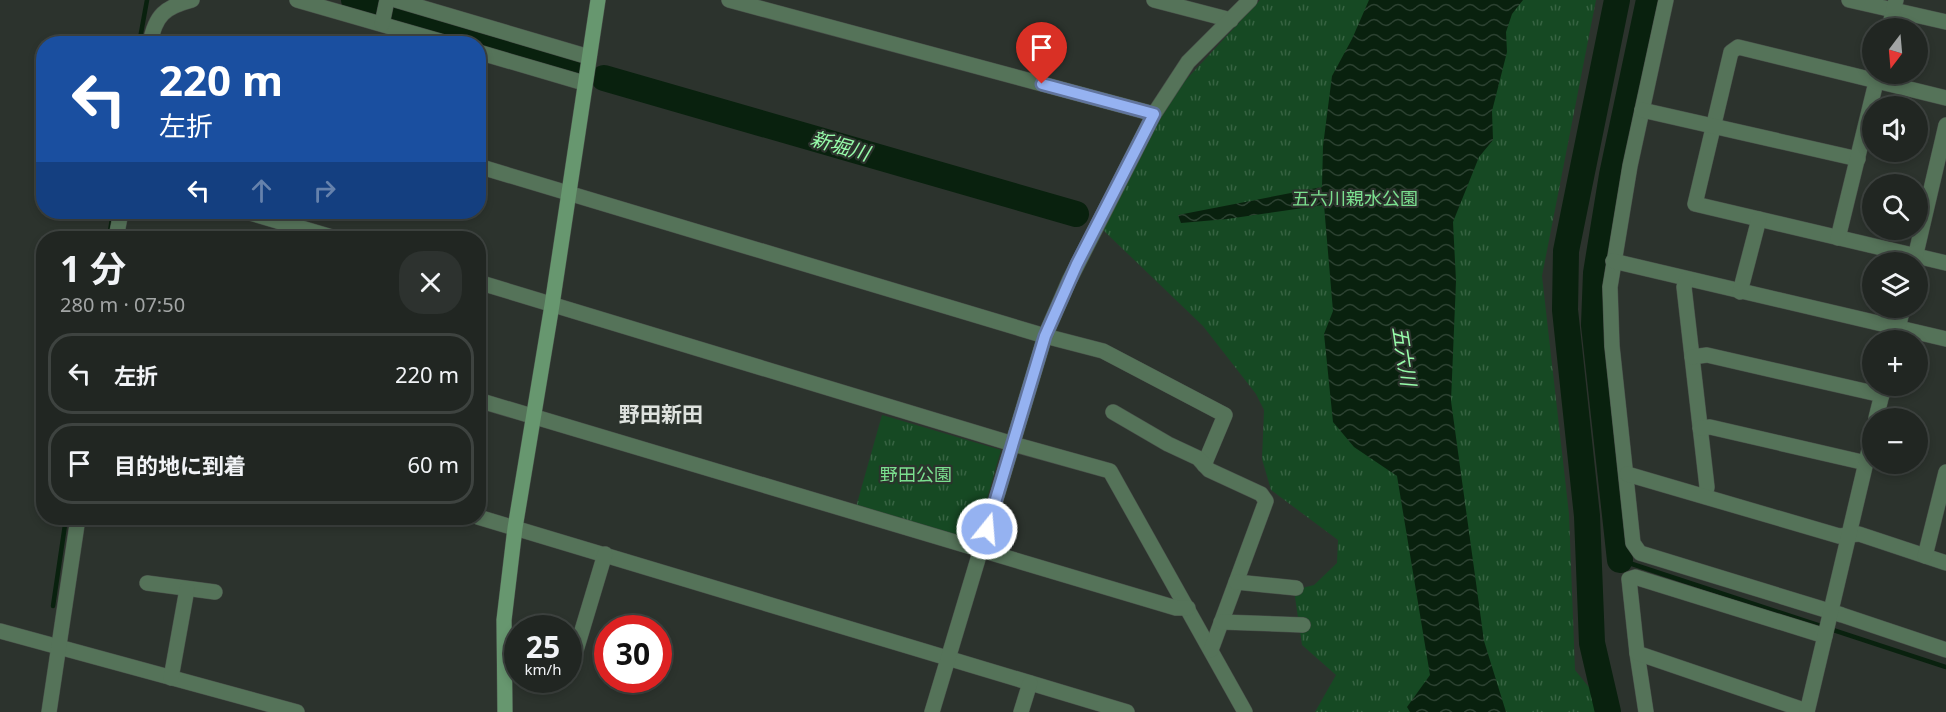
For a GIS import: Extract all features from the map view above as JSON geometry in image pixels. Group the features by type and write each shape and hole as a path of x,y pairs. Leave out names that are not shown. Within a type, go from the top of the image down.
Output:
{"street":[{"path":"151,36 153,27 163,12 177,4 192,0"},
{"path":"297,0 423,36"},
{"path":"382,24 387,0"},
{"path":"396,0 589,57"},
{"path":"505,712 504,620 516,528 598,0"},
{"path":"729,0 1154,114"},
{"path":"1154,0 1231,20"},
{"path":"932,712 1045,336 1069,281 1154,114 1188,62 1251,0"},
{"path":"1666,0 1630,166 1610,287 1612,346 1634,543 1640,553 1832,611 1946,650"},
{"path":"1850,0 1895,5 1946,22"},
{"path":"1862,74 1738,47 1731,52 1695,204 1889,252"},
{"path":"486,54 584,83"},
{"path":"1838,238 1875,84"},
{"path":"1900,84 1946,98"},
{"path":"1642,110 1858,159"},
{"path":"1917,252 1946,125"},
{"path":"486,168 1045,336 1103,351 1225,415 1204,465"},
{"path":"270,219 311,231"},
{"path":"1740,292 1759,219"},
{"path":"1613,261 1882,330"},
{"path":"1928,261 1946,263"},
{"path":"1687,279 1684,287 1707,487 1705,495"},
{"path":"486,284 1013,444 1110,471 1245,712"},
{"path":"1928,337 1946,339"},
{"path":"1692,357 1707,355 1862,386"},
{"path":"486,402 1176,608 1188,608"},
{"path":"1113,412 1168,444 1198,458 1209,470 1261,494 1266,501 1211,650"},
{"path":"1700,428 1710,427 1862,462"},
{"path":"1627,474 1839,536 1859,534 1946,563"},
{"path":"1637,653 1807,711 1863,474"},
{"path":"1925,556 1945,482"},
{"path":"486,519 1030,682 1099,708 1127,712"},
{"path":"49,712 77,525"},
{"path":"582,630 605,554"},
{"path":"1646,712 1629,579 1635,577 1825,636"},
{"path":"1236,582 1296,588"},
{"path":"147,583 215,592"},
{"path":"171,678 188,589"},
{"path":"1221,622 1303,625"},
{"path":"0,631 297,712"},
{"path":"1021,712 1030,682"}],"green space":[{"name":"五六川親水公園","path":"1260,0 1596,0 1542,276 1569,514 1575,670 1609,712 1315,712 1336,675 1302,645 1294,590 1314,585 1337,563 1338,540 1271,490 1262,459 1264,410 1256,394 1203,326 1103,230 1170,97"},
{"name":"野田公園","path":"882,415 1001,450 975,541 856,507"}],"water":[{"path":"1369,0 1523,0 1512,14 1506,32 1507,52 1492,111 1493,140 1479,157 1453,222 1456,281 1451,401 1484,641 1506,712 1410,712 1407,707 1430,675 1397,476 1354,447 1333,422 1324,334 1333,311 1324,205 1181,223 1178,215 1322,187 1323,146 1332,76"}],"waterway":[{"path":"140,36 147,0"},
{"name":"新堀川","path":"354,0 472,36"},
{"name":"五六川","path":"1608,712 1592,643 1587,516 1565,310 1566,251 1617,0"},
{"path":"1620,560 1594,325 1596,273 1612,175 1649,0"},
{"name":"新堀川","path":"486,40 570,66"},
{"name":"新堀川","path":"604,78 1076,214"},
{"path":"110,231 112,219"},
{"path":"53,606 65,525"},
{"path":"1620,560 1946,667"}],"district":[{"name":"野田新田","path":"661,415"}],"route":[{"path":"987,529 1045,336 1077,264 1154,114 1042,84"}]}
